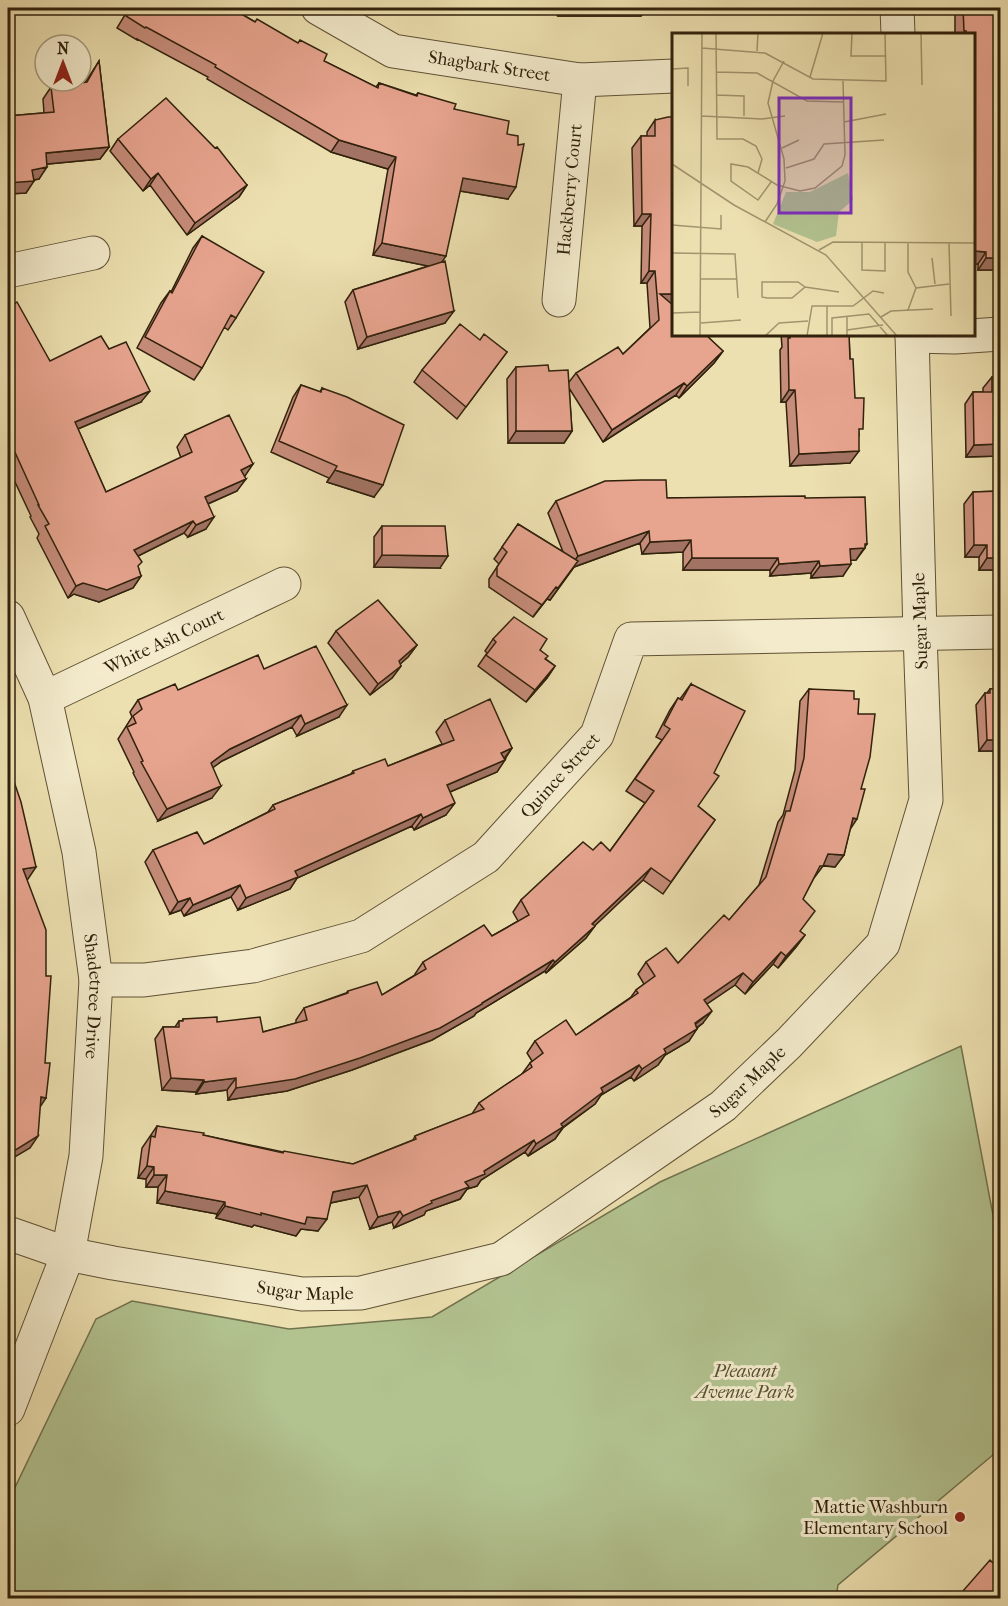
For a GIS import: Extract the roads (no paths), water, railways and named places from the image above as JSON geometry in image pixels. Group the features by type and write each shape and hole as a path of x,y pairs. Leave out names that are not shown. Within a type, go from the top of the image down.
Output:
{"street":[{"name":"Shagbark Street","path":"318,8 393,51 580,80 672,76"},
{"path":"897,8 898,33"},
{"name":"Hackberry Court","path":"559,300 580,80"},
{"path":"8,271 93,253"},
{"path":"975,335 1000,333"},
{"name":"Sugar Maple","path":"8,1233 68,1254 302,1294 361,1293 501,1259 723,1106 789,1042 883,944 926,800 912,336"},
{"path":"934,336 966,336"},
{"name":"White Ash Court","path":"45,698 284,584"},
{"name":"Shadetree Drive","path":"8,617 45,698 80,852 96,980 86,1156 68,1254 8,1409"},
{"name":"Quince Street","path":"96,980 144,980 253,966 361,936 486,857 597,735 631,639 1000,632"}],"place":[{"name":"Mattie Washburn Elementary School","path":"960,1517"}],"park label":[{"name":"Pleasant Avenue Park","path":"745,1381"}]}
